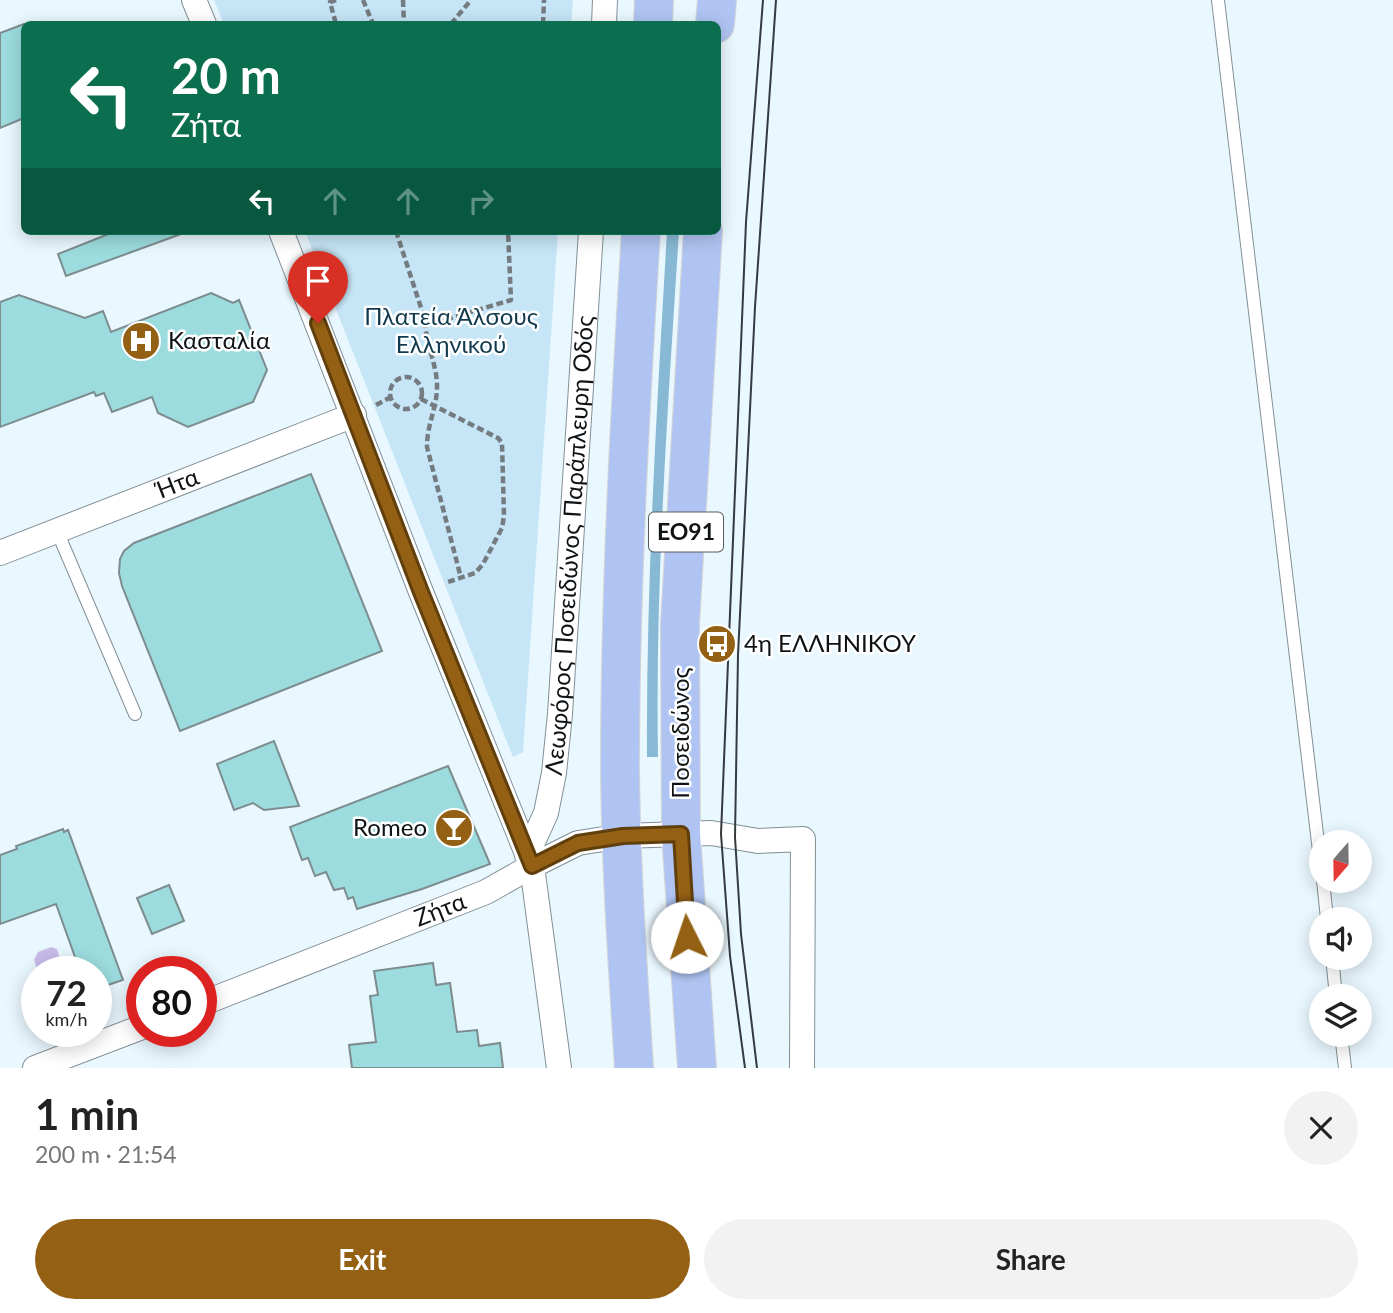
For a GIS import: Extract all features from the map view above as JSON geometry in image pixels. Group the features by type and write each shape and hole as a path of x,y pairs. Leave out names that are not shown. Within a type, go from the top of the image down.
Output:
{"highway":[{"path":"653,21 654,0"},
{"path":"715,21 717,0"},
{"name":"ΕΟ91","path":"634,1068 621,750 626,481 640,235"},
{"name":"Ποσειδώνος","path":"697,1068 681,834 680,624 703,235"}],"street":[{"path":"194,0 203,21"},
{"path":"604,21 605,0"},
{"path":"283,235 421,592 530,861 559,1068"},
{"name":"Λεωφόρος Ποσειδώνος Παράπλευρη Οδός","path":"530,861 546,813 554,773 560,715 590,235"},
{"name":"Ήτα","path":"0,553 354,415"},
{"name":"Ζήτα","path":"217,998 486,892 530,861 578,843 623,836 711,833 758,841 803,839 802,1068"},
{"path":"35,1068 62,1063 126,1034"}],"lane":[{"path":"1218,0 1316,830"},
{"path":"57,531 135,715"},
{"path":"1343,1047 1345,1068"}],"path":[{"path":"335,0 330,2 335,21"},
{"path":"363,0 372,21"},
{"path":"403,0 404,21"},
{"path":"454,21 471,0"},
{"path":"543,21 544,0"},
{"path":"397,235 425,320 425,333 437,382 435,407 427,430 427,447 461,578"},
{"path":"425,320 447,319 511,300 508,235"},
{"path":"411,377 422,388 421,399 412,407 397,406 390,393 391,386 396,380 411,377"},
{"path":"421,399 498,438 502,443 502,528 483,564 475,573 421,592"}],"green space":[{"path":"214,0 573,0 571,21 223,21"},
{"name":"Πλατεία Άλσους Ελληνικού","path":"307,235 558,235 523,752 513,757"}],"shaded area":[{"path":"667,235 679,235 660,559 658,757 647,757 650,560"},
{"path":"51,947 57,949 59,956 36,956 38,952"}],"building":[{"path":"21,25 21,119 0,128 0,33"},
{"path":"106,235 178,235 66,276 58,254"},
{"path":"211,293 233,303 239,300 267,370 253,402 188,427 158,413 152,397 112,412 104,393 96,396 94,392 0,427 0,302 19,295 85,318 103,311 111,332"},
{"path":"311,474 382,651 180,731 122,586 119,573 120,559 124,551 134,543"},
{"path":"274,741 299,806 264,810 253,803 234,810 217,764"},
{"path":"448,766 490,864 357,909 353,897 348,899 344,888 334,890 326,872 315,876 308,858 302,860 290,827"},
{"path":"63,829 64,832 68,830 123,980 112,984 112,956 75,956 56,904 0,924 0,855 17,849 16,846"},
{"path":"169,885 184,921 152,934 137,898"},
{"path":"433,963 436,985 450,983 457,1032 477,1030 479,1046 500,1043 503,1068 352,1068 349,1045 376,1042 370,996 378,995 374,971"}],"tram line":[{"path":"745,1068 730,956 721,834 746,222 763,0"},
{"path":"757,1068 741,934 735,837 738,655 755,307 776,0"}],"place":[{"name":"Κασταλία","path":"141,341"},
{"name":"4η ΕΛΛΗΝΙΚΟΥ","path":"717,644"},
{"name":"Romeo","path":"454,828"}],"route":[{"path":"318,323 421,592 532,866 578,843 623,836 681,834 687,937"}]}
